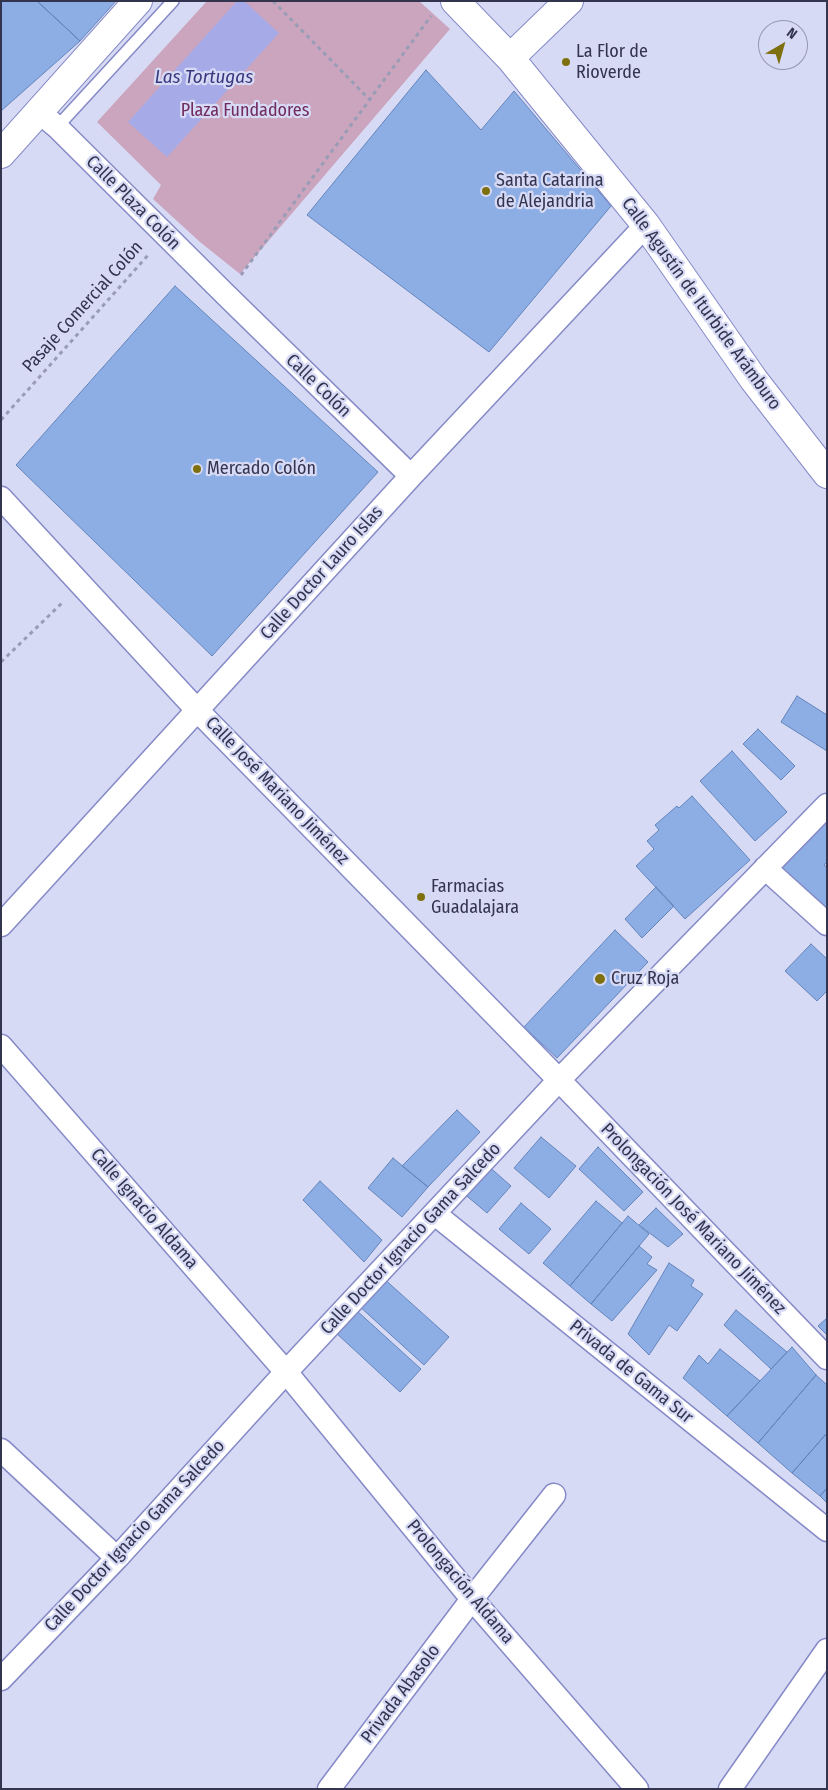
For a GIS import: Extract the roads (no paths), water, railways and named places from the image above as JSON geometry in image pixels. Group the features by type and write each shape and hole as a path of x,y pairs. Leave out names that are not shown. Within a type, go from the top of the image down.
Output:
{"street":[{"path":"1,154 48,119 138,1"},
{"path":"510,58 569,1"},
{"name":"Calle Agustín de Iturbide Arámburo","path":"446,5 510,58 646,225 754,380 827,474"},
{"name":"Calle Plaza Colón","path":"48,119 226,295"},
{"name":"Calle Doctor Lauro Islas","path":"1,925 411,476 646,225"},
{"name":"Calle Colón","path":"226,295 411,476"},
{"name":"Calle José Mariano Jiménez","path":"1,498 198,710 559,1080"},
{"name":"Calle Doctor Ignacio Gama Salcedo","path":"1,1679 117,1558 286,1372 559,1080 827,805"},
{"path":"765,868 827,924"},
{"name":"Calle Ignacio Aldama","path":"1,1046 286,1372"},
{"name":"Prolongación José Mariano Jiménez","path":"559,1080 827,1358"},
{"name":"Privada de Gama Sur","path":"435,1214 827,1530"},
{"name":"Prolongación Aldama","path":"286,1372 472,1599 637,1789"},
{"path":"1,1450 117,1558"},
{"name":"Privada Abasolo","path":"329,1789 472,1599 554,1495"},
{"path":"730,1789 827,1650"}],"lane":[{"path":"48,119 173,1"}],"water":[{"name":"Las Tortugas","path":"237,1 244,1 279,33 167,157 128,122"}],"place":[{"name":"La Flor de Rioverde","path":"566,62"},
{"name":"Santa Catarina de Alejandria","path":"486,191"},
{"name":"Mercado Colón","path":"197,469"},
{"name":"Farmacias Guadalajara","path":"421,897"},
{"name":"Cruz Roja","path":"600,979"}],"park label":[{"name":"Plaza Fundadores","path":"245,111"}]}
